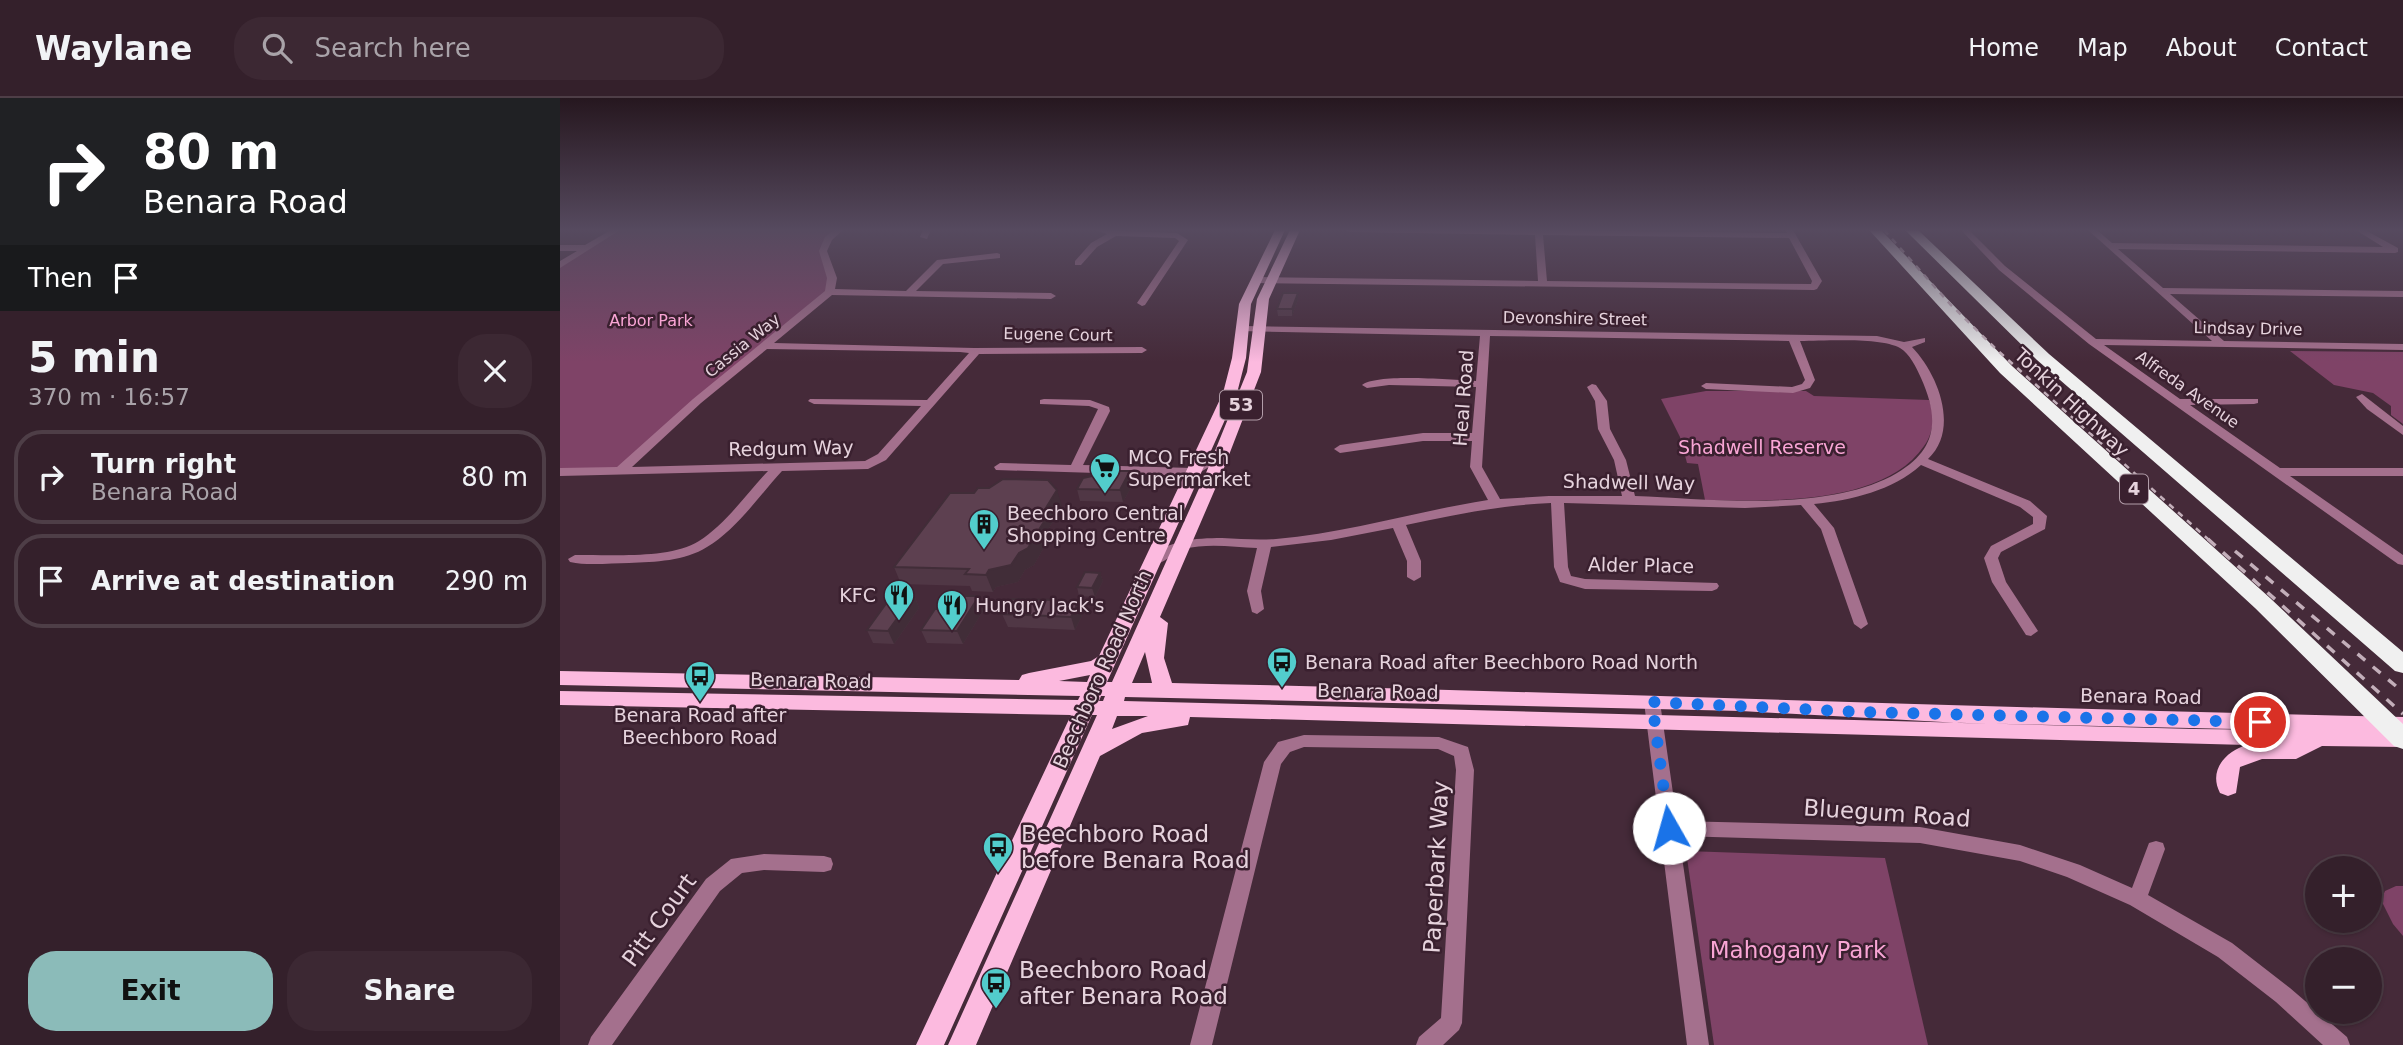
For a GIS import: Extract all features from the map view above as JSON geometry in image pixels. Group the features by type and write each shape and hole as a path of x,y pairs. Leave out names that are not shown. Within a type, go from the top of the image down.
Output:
{"highway":[{"name":"Tonkin Highway","path":"1915,274 2025,389 2244,587 2403,739"},
{"name":"Tonkin Highway","path":"1957,274 2043,357 2403,666"}],"main road":[{"name":"Beechboro Road North","path":"962,1045 1221,456 1254,372 1265,274"},
{"name":"Beechboro Road North","path":"930,1045 1230,393 1244,329 1245,304 1267,274"},
{"path":"1166,691 1154,663 1154,639 1169,596 1170,576"},
{"path":"920,705 939,698 953,684 1055,677 1097,667 1108,659"},
{"name":"Benara Road","path":"560,678 824,694 920,705 1115,700 1313,712 1466,716 1653,711 1835,711 2372,731 2403,739"},
{"name":"Benara Road","path":"560,698 824,694 872,686 953,684 1089,700"},
{"name":"Benara Road","path":"1115,700 1166,691 1385,695 1923,729 2194,737 2320,738 2403,725"},
{"path":"1385,695 1386,702 1392,706 1432,707 1466,716"},
{"path":"1835,711 1928,724 1923,729"},
{"path":"1093,751 1113,736 1136,727 1172,720 1265,719 1313,712"},
{"name":"Benara Road","path":"1961,715 2007,723 2177,727 2194,737"},
{"path":"2228,786 2231,763 2245,754 2296,751 2320,738"}],"street":[{"path":"831,274 830,292 1051,296"},
{"path":"909,293 928,274"},
{"path":"1142,303 1161,274"},
{"path":"1541,274 1542,284"},
{"path":"1263,280 1814,287 1817,281 1813,274"},
{"name":"Alfreda Avenue","path":"2009,274 2093,342 2403,561"},
{"path":"2142,274 2220,344"},
{"path":"2161,291 2403,294"},
{"name":"Cassia Way","path":"622,469 697,401 830,292"},
{"name":"Devonshire Street","path":"1244,329 1868,338 1904,346"},
{"name":"Heal Road","path":"1485,332 1476,467 1496,503"},
{"path":"1706,386 1793,390 1806,386 1810,380 1793,337"},
{"path":"1904,346 1921,340"},
{"name":"Lindsay Drive","path":"2093,342 2403,347"},
{"path":"766,346 974,351"},
{"name":"Shadwell Way","path":"1183,544 1265,544 1398,523 1496,503 1629,500 1766,504 1805,502 1871,488 1893,479 1921,461 1937,436 1939,416 1915,357 1904,346"},
{"name":"Eugene Court","path":"974,351 1142,350"},
{"name":"Redgum Way","path":"560,472 858,467 877,461 974,351"},
{"path":"1367,385 1389,382 1481,384"},
{"path":"1592,387 1601,401 1604,429 1620,460 1629,500"},
{"path":"2362,397 2403,432"},
{"path":"814,401 931,402"},
{"path":"2178,402 2254,401"},
{"path":"1044,402 1090,402 1102,407 1104,411 1076,470"},
{"path":"1340,449 1423,437 1477,437"},
{"path":"1194,472 1221,456"},
{"path":"1921,461 2025,504 2040,516 2040,526 1996,549 1991,558 1999,582 2031,631"},
{"path":"1000,467 1194,472 1204,477 1209,486"},
{"path":"575,559 669,554 691,550 708,540 778,468"},
{"path":"2279,472 2403,472"},
{"name":"Alder Place","path":"1557,501 1561,567 1565,579 1585,584 1712,586"},
{"path":"1805,502 1827,528 1861,624"},
{"path":"1398,523 1414,561 1414,577"},
{"path":"1169,527 1172,536 1183,544"},
{"path":"1154,561 1168,549 1183,544"},
{"path":"1257,609 1254,591 1265,544"},
{"path":"1653,711 1698,1045"},
{"name":"Paperbark Way","path":"1201,1045 1273,762 1284,747 1304,741 1439,743 1462,752 1465,770 1451,1023 1427,1045"},
{"name":"Bluegum Road","path":"1669,828 1920,835 1976,842 2073,871 2137,899 2225,950 2283,995 2339,1045"},
{"path":"2137,899 2156,849"},
{"name":"Pitt Court","path":"600,1045 713,885 738,865 764,862 824,864"}],"green space":[{"name":"Arbor Park","path":"560,274 829,274 832,288 622,469 560,472"},
{"path":"2290,351 2403,352 2403,424 2391,415 2391,406 2373,393 2334,385"},
{"name":"Shadwell Reserve","path":"1706,391 1806,391 1814,396 1929,400 1932,412 1930,435 1924,446 1905,466 1881,480 1854,490 1792,499 1705,500 1698,464 1687,463 1680,437 1661,399"},
{"name":"Mahogany Park","path":"1686,851 1885,858 1928,1045 1714,1045"},
{"path":"2403,886 2403,936 2393,924 2382,902 2385,891"}],"building":[{"path":"1283,293 1298,293 1292,309 1277,309"},
{"path":"1095,471 1130,471 1120,490 1077,489 1083,478 1092,476"},
{"name":"Beechboro Central Shopping Centre","path":"1003,479 1048,480 1057,490 1041,516 1045,520 1028,548 1019,553 1011,565 989,570 986,575 965,574 969,569 894,567 950,493 974,493 978,488 989,488"},
{"path":"1085,572 1100,573 1092,588 1077,587"},
{"path":"893,594 914,595 888,631 867,630"},
{"path":"954,596 979,596 957,631 921,630 935,609 945,609"},
{"path":"1012,599 1078,603 1071,617 1002,614"}],"railway":[{"path":"1923,274 1996,349 2209,540"},
{"path":"2208,539 2403,714"},
{"path":"2235,551 2403,692"}],"place":[{"name":"MCQ Fresh Supermarket","path":"1105,495"},
{"name":"Beechboro Central Shopping Centre","path":"984,551"},
{"name":"KFC","path":"899,622"},
{"name":"Hungry Jack's","path":"952,632"},
{"name":"Benara Road after Beechboro Road North","path":"1282,689"},
{"name":"Benara Road after Beechboro Road","path":"700,703"},
{"name":"Beechboro Road before Benara Road","path":"998,874"},
{"name":"Beechboro Road after Benara Road","path":"996,1010"}],"route":[{"path":"1669,828 1652,702 1741,704 1861,712 2260,722"}]}
